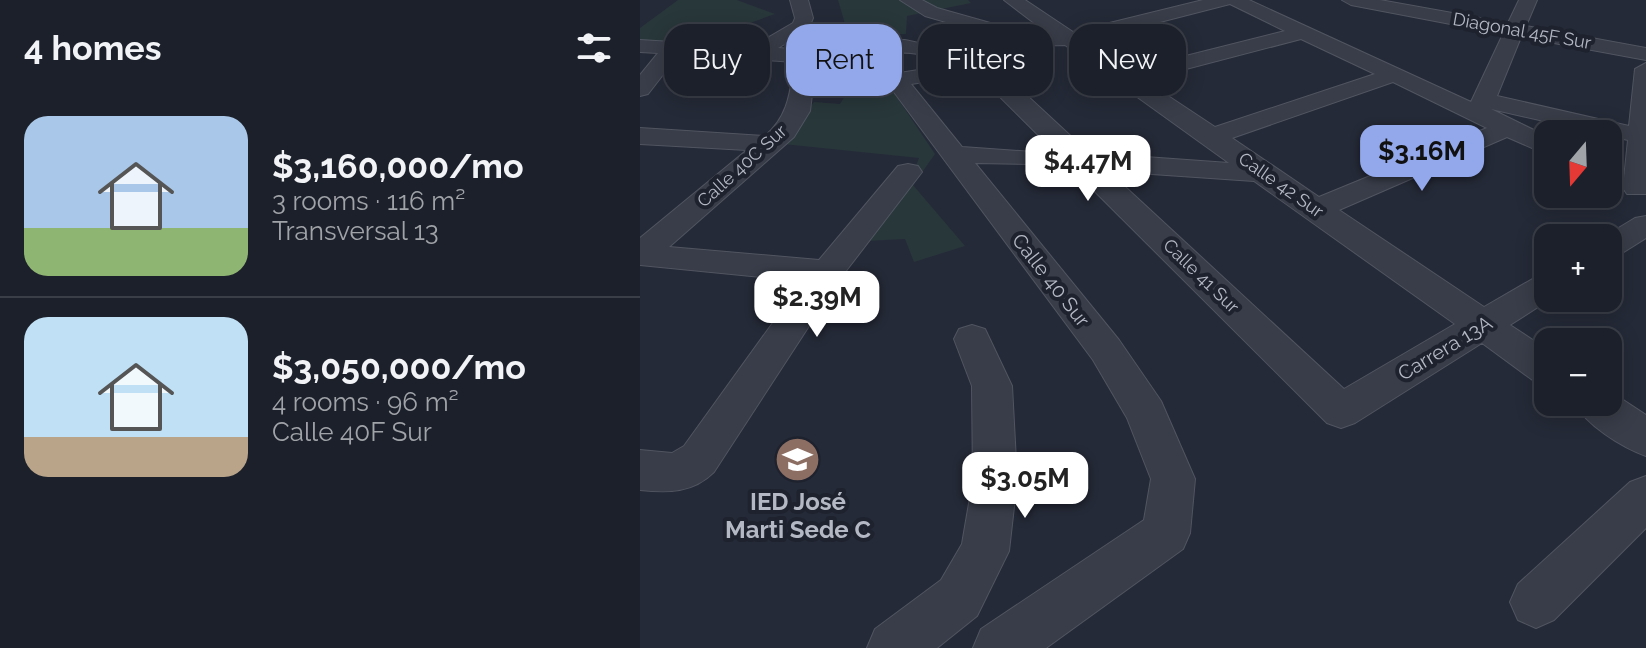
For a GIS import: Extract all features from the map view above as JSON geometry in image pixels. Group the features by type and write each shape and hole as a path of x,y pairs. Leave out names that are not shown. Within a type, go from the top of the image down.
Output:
{"street":[{"path":"770,44 801,26 804,18 799,0"},
{"path":"909,0 931,12 1056,40 1225,0"},
{"path":"1235,0 1273,7 1304,32 1357,58 1393,75 1480,107 1644,136"},
{"name":"Diagonal 45F Sur","path":"1351,0 1404,4 1515,30 1646,54"},
{"path":"1480,107 1528,0"},
{"name":"Calle 42 Sur","path":"1018,1 1056,40 1069,47"},
{"path":"1357,58 1404,4"},
{"path":"1186,62 1304,32"},
{"name":"Calle 41 Sur","path":"640,46 664,47"},
{"path":"640,89 664,59"},
{"path":"1622,181 1641,190 1646,69"},
{"name":"Calle 40 Sur","path":"918,74 901,79 899,84 1106,350 1146,413 1173,479 1166,533 1000,648"},
{"path":"1211,137 1393,75"},
{"name":"Calle 40C Sur","path":"640,255 767,144 785,132 798,111 800,96"},
{"name":"Calle 41 Sur","path":"1014,96 1341,411"},
{"name":"Calle 42 Sur","path":"1152,96 1534,360"},
{"path":"1480,107 1508,128 1534,140"},
{"path":"1316,209 1508,128"},
{"path":"640,136 767,144"},
{"path":"951,154 1024,158"},
{"path":"1082,161 1263,173"},
{"path":"640,470 675,474 688,471 699,459 827,272 908,172"},
{"path":"1622,240 1646,225"},
{"path":"640,255 827,272"},
{"name":"Carrera 13A","path":"1341,411 1534,294"},
{"path":"894,648 959,598 985,551 995,480 992,386 972,339"},
{"path":"1614,416 1646,438"},
{"path":"1536,602 1646,497"}],"shaded area":[{"path":"678,0 737,0 775,14 747,24 664,24 664,44 640,42 640,28"},
{"path":"838,0 968,0 971,3 907,16 906,34 902,34 902,24 845,24"},
{"path":"845,96 896,96 935,154 913,185 965,246 914,262 905,239 866,241 912,176 919,158 783,144 814,102 840,104"}],"place":[{"name":"IED José Marti Sede C","path":"798,460"}]}
